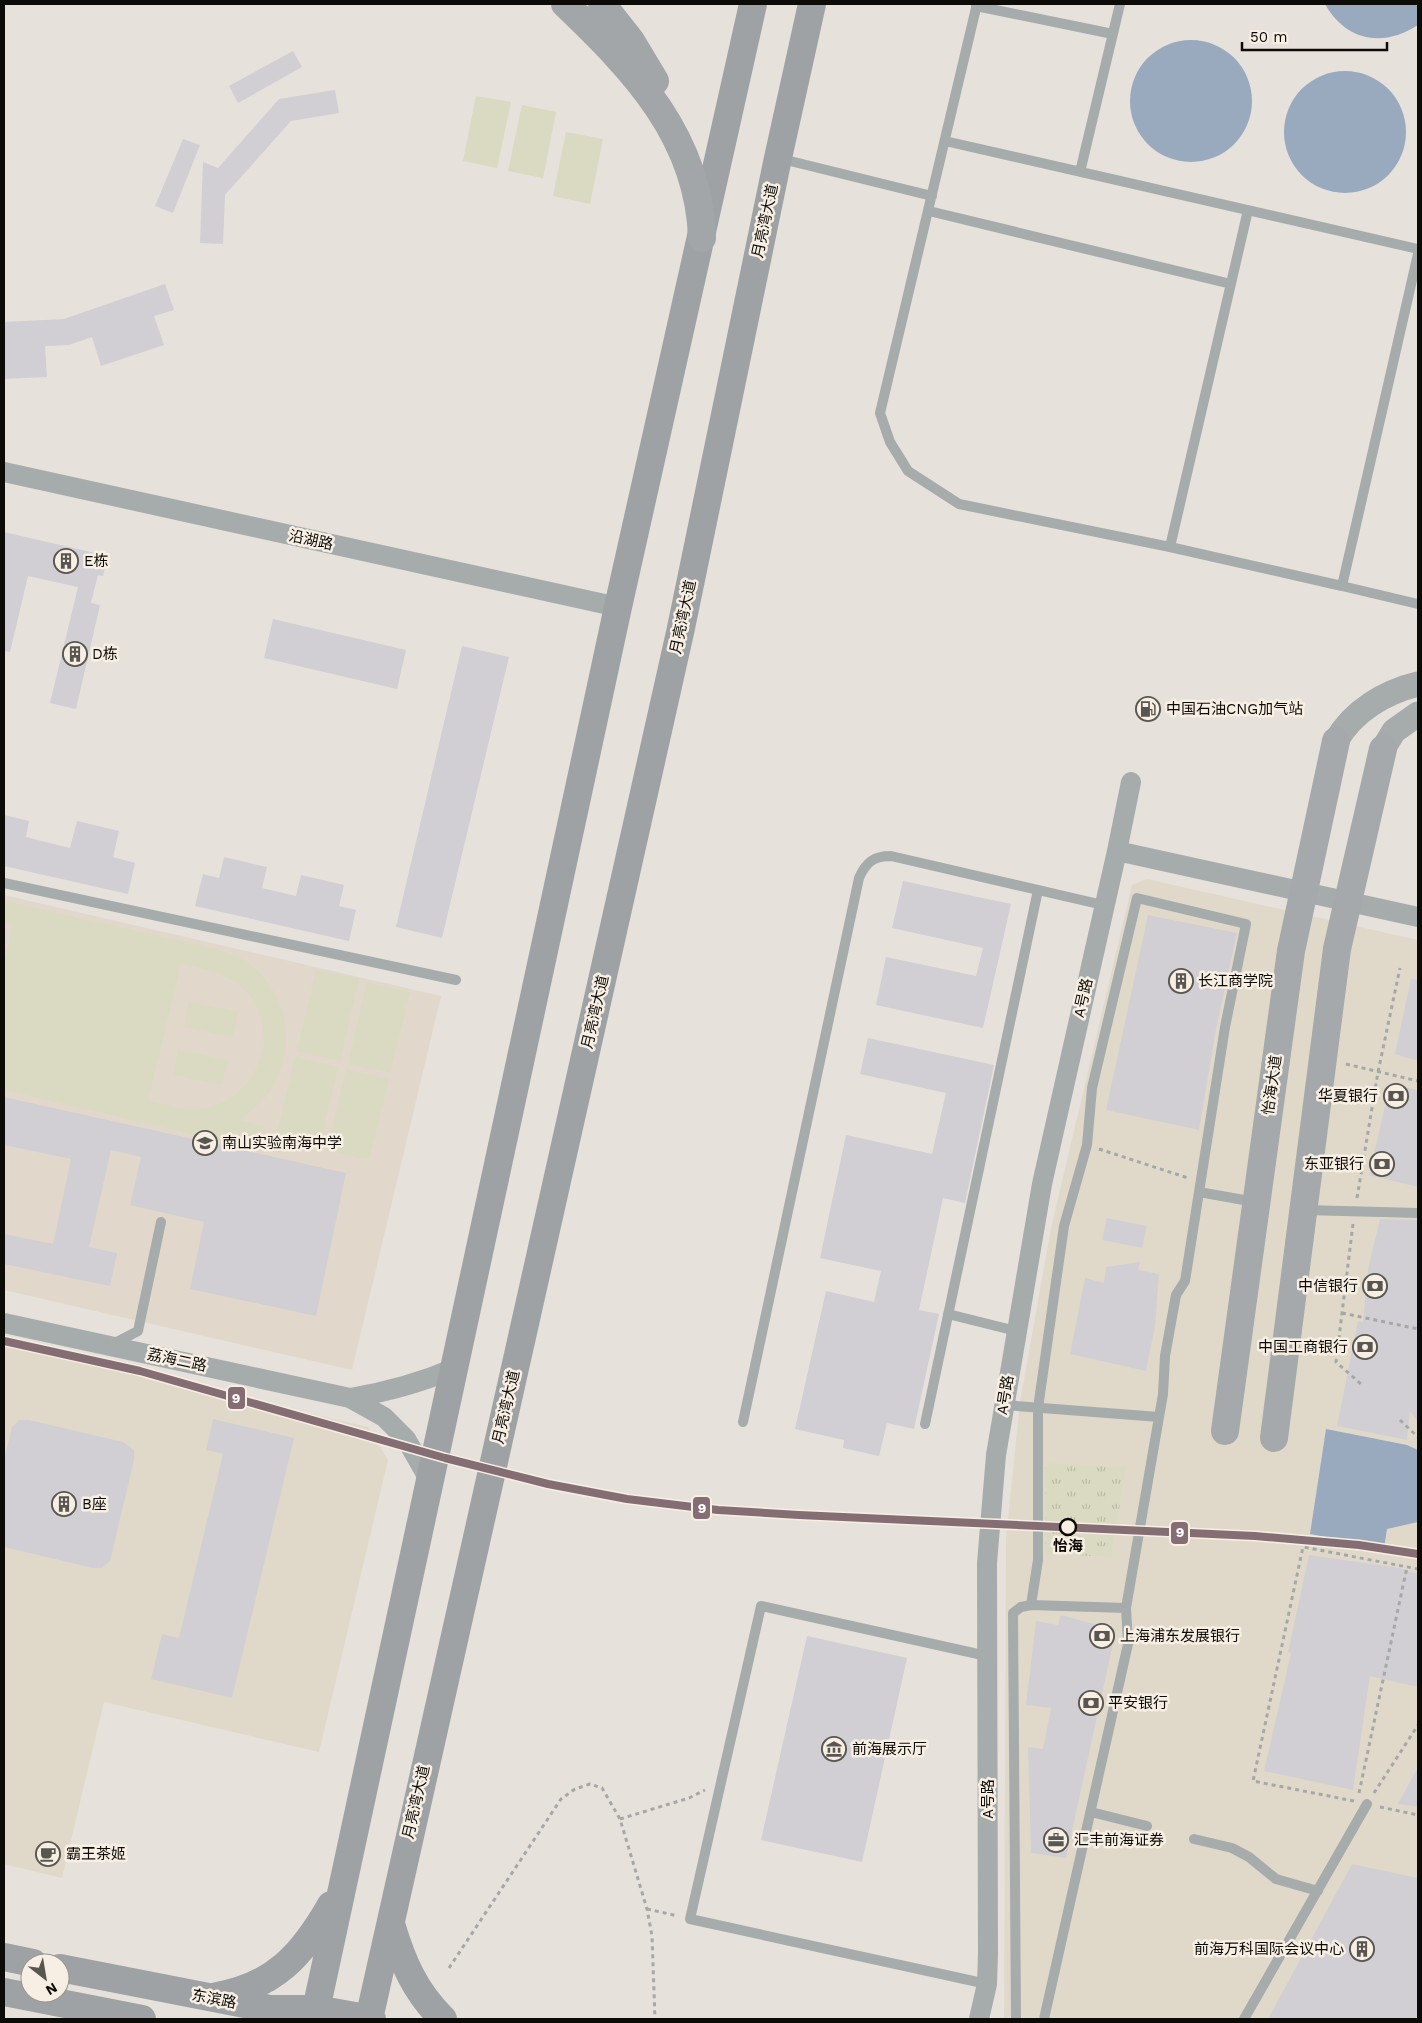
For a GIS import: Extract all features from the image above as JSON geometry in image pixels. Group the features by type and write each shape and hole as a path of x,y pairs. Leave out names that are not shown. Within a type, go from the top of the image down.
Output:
{"highway":[{"path":"565,4 619,58 656,104 679,141"},
{"path":"602,4 631,41 667,105 696,186 702,238"}],"main road":[{"path":"315,2014 618,607 702,238 752,4"},
{"name":"月亮湾大道","path":"370,2019 390,1921 682,628 778,158 812,4"},
{"name":"怡海大道","path":"1225,1431 1284,998 1304,891 1336,741"},
{"path":"1274,1438 1331,990 1347,901 1383,749"},
{"path":"206,1998 238,1992 257,1985 285,1966 317,1930 344,1885"},
{"path":"390,1921 405,1967 425,1999 443,2019"},
{"path":"4,1957 20,1960"},
{"name":"东滨路","path":"70,1970 270,2009 370,2019"},
{"path":"4,1992 142,2019"}],"street":[{"name":"沿湖路","path":"4,472 618,607"},
{"path":"1336,741 1342,729 1357,714 1375,701 1418,684"},
{"path":"1383,749 1394,731 1418,714"},
{"name":"A号路","path":"980,2019 987,1984 989,1519 1004,1405 1042,1184 1131,782"},
{"path":"1117,851 1418,917"},
{"name":"荔海二路","path":"4,1323 350,1398 384,1416 406,1439 430,1481"},
{"name":"荔海二路","path":"350,1398 383,1393 421,1383 455,1368"}],"lane":[{"path":"1080,172 1120,4"},
{"path":"1113,34 976,5 929,211 880,412 890,442 908,471 959,504 1170,546 1418,604"},
{"path":"945,141 1418,249"},
{"path":"778,158 932,196"},
{"path":"1170,546 1248,210"},
{"path":"929,211 1231,284"},
{"path":"1342,586 1418,254"},
{"path":"743,1422 859,878 864,867 880,856 892,856 1104,905"},
{"path":"4,883 456,980"},
{"path":"925,1424 1038,890"},
{"path":"1031,1605 1038,1560 1038,1408 1064,1226 1086,1145 1092,1088 1136,898 1246,924 1225,1027 1185,1281 1176,1295 1166,1347 1159,1417 1126,1608 1128,1644 1044,2019"},
{"path":"1200,1187 1256,1202"},
{"path":"1303,1210 1418,1213"},
{"path":"110,1346 138,1331 161,1222"},
{"path":"948,1314 1016,1331"},
{"path":"1004,1405 1159,1417"},
{"path":"1016,2019 1012,1618 1017,1609 1031,1605 1126,1608"},
{"path":"987,1656 761,1606 690,1919 987,1984"},
{"path":"1244,2019 1367,1804"},
{"path":"1091,1812 1147,1826"},
{"path":"1194,1839 1232,1848 1249,1857 1276,1879 1318,1891"}],"path":[{"path":"1361,1384 1336,1362 1355,1212 1378,1072 1400,968"},
{"path":"1346,1064 1418,1081"},
{"path":"1086,1145 1200,1187"},
{"path":"1342,1313 1418,1329"},
{"path":"1400,1420 1418,1437"},
{"path":"1407,1566 1357,1802 1253,1781 1303,1547 1407,1566 1418,1569"},
{"path":"1418,1725 1367,1804 1418,1814"},
{"path":"620,1819 689,1798 721,1782"},
{"path":"449,1968 561,1799 575,1789 590,1784 602,1788 612,1800 620,1819 648,1909 652,1936 655,2019"},
{"path":"648,1909 690,1919"}],"shaded area":[{"path":"1147,879 1418,940 1418,2019 1004,2019 1006,1538 1020,1402 1051,1228 1132,885"},
{"name":"南山实验南海中学","path":"4,895 441,996 352,1370 4,1290"},
{"path":"4,1343 368,1427 388,1460 319,1752 104,1702 62,1878 4,1864"}],"green space":[{"path":"476,96 511,102 497,168 463,161"},
{"path":"522,105 556,112 543,178 508,171"},
{"path":"566,132 603,139 590,204 553,196"},
{"path":"4,901 217,949 239,957 251,965 268,982 279,1002 285,1024 286,1046 281,1068 272,1088 257,1106 238,1120 266,1127 260,1150 4,1090 4,963 13,925 4,924","holes":["181,964 216,973 235,982 251,997 260,1014 264,1034 262,1053 255,1071 243,1087 228,1099 209,1107 194,1109 148,1100"]},
{"path":"316,970 359,979 340,1061 297,1051"},
{"path":"367,982 410,992 390,1073 348,1064"},
{"path":"189,1002 238,1012 233,1037 184,1027"},
{"path":"178,1050 228,1060 222,1085 173,1075"},
{"path":"295,1057 338,1067 319,1148 276,1138"},
{"path":"346,1069 389,1079 369,1160 327,1151"},
{"path":"1049,1463 1126,1467 1111,1557 1047,1554 1045,1550 1045,1467"}],"water":[{"path":"1325,4 1418,4 1418,25 1392,37 1366,37 1354,33 1343,26"},
{"path":"1191,40 1214,44 1234,58 1248,78 1252,101 1248,124 1234,144 1214,158 1191,162 1168,158 1148,144 1134,124 1130,101 1134,78 1148,58 1168,44"},
{"path":"1345,71 1368,75 1388,89 1402,109 1406,132 1402,155 1388,175 1368,189 1345,193 1322,189 1302,175 1288,155 1284,132 1288,109 1302,89 1322,75"},
{"path":"1326,1429 1407,1445 1418,1450 1418,1522 1387,1529 1384,1548 1310,1534"}],"building":[{"path":"293,51 302,67 238,103 229,86"},
{"path":"335,90 339,113 291,121 225,195 223,244 200,243 203,162 218,168 279,99"},
{"path":"183,139 200,145 173,213 155,206"},
{"path":"165,284 174,310 154,316 164,345 101,366 92,337 69,345 45,346 47,377 4,379 4,322 64,319"},
{"path":"4,532 108,556 103,576 98,575 91,603 100,605 76,709 50,703 78,587 28,576 10,652 4,651"},
{"path":"273,619 406,650 397,689 264,658"},
{"path":"462,646 509,657 442,938 396,927"},
{"path":"4,815 29,821 26,837 70,848 77,821 119,831 113,857 135,863 128,894 4,866"},
{"path":"224,857 267,867 262,888 296,896 301,875 344,885 339,906 356,910 349,941 195,906 203,874 219,878"},
{"path":"903,881 1011,904 983,1028 876,1005 886,957 976,976 983,948 892,928"},
{"name":"长江商学院","path":"1148,915 1237,933 1216,1029 1199,1130 1106,1110"},
{"path":"1411,979 1418,980 1418,1061 1395,1054"},
{"path":"868,1038 994,1065 965,1203 943,1198 919,1310 939,1314 914,1429 887,1423 879,1456 843,1448 844,1440 795,1429 826,1291 874,1302 881,1271 820,1258 846,1135 932,1154 946,1093 860,1074"},
{"path":"1390,1084 1418,1090 1418,1187 1369,1175"},
{"path":"4,1097 346,1173 316,1316 190,1289 204,1222 130,1205 141,1157 111,1150 89,1247 117,1253 110,1286 4,1264 4,1234 53,1244 71,1159 4,1145"},
{"path":"1107,1218 1147,1226 1142,1248 1102,1240"},
{"path":"1380,1219 1418,1220 1418,1422 1410,1411 1407,1440 1337,1426 1358,1321 1363,1322 1368,1269"},
{"path":"1140,1262 1138,1270 1159,1274 1155,1326 1146,1371 1070,1354 1085,1278 1104,1283 1106,1267"},
{"path":"213,1419 294,1438 232,1698 151,1679 162,1634 179,1638 223,1454 206,1450"},
{"name":"B座","path":"19,1420 29,1420 123,1442 134,1450 134,1460 110,1561 102,1568 93,1568 4,1547 4,1460 12,1427"},
{"path":"1309,1555 1400,1568 1418,1574 1418,1687 1370,1676 1353,1790 1264,1771 1291,1653 1288,1652"},
{"path":"1061,1615 1116,1630 1066,1858 1031,1853 1028,1747 1043,1749 1051,1708 1026,1705 1036,1621 1058,1625"},
{"name":"前海展示厅","path":"807,1636 907,1658 862,1862 761,1840"},
{"path":"1418,1767 1418,1807 1398,1804"},
{"name":"前海万科国际会议中心","path":"1352,1864 1418,1878 1418,2019 1268,2019"}],"transit line":[{"name":"9","path":"4,1341 140,1371 445,1458 548,1484 627,1499 718,1510 799,1515 1255,1536 1359,1545 1418,1554"}],"place":[{"name":"E栋","path":"66,561"},
{"name":"D栋","path":"75,654"},
{"name":"中国石油CNG加气站","path":"1148,709"},
{"name":"长江商学院","path":"1181,981"},
{"name":"华夏银行","path":"1396,1096"},
{"name":"南山实验南海中学","path":"205,1143"},
{"name":"东亚银行","path":"1382,1164"},
{"name":"中信银行","path":"1375,1286"},
{"name":"中国工商银行","path":"1365,1347"},
{"name":"B座","path":"64,1504"},
{"name":"怡海","path":"1068,1527"},
{"name":"上海浦东发展银行","path":"1102,1636"},
{"name":"平安银行","path":"1091,1703"},
{"name":"前海展示厅","path":"834,1749"},
{"name":"汇丰前海证券","path":"1056,1840"},
{"name":"霸王茶姬","path":"48,1854"},
{"name":"前海万科国际会议中心","path":"1362,1949"}]}
